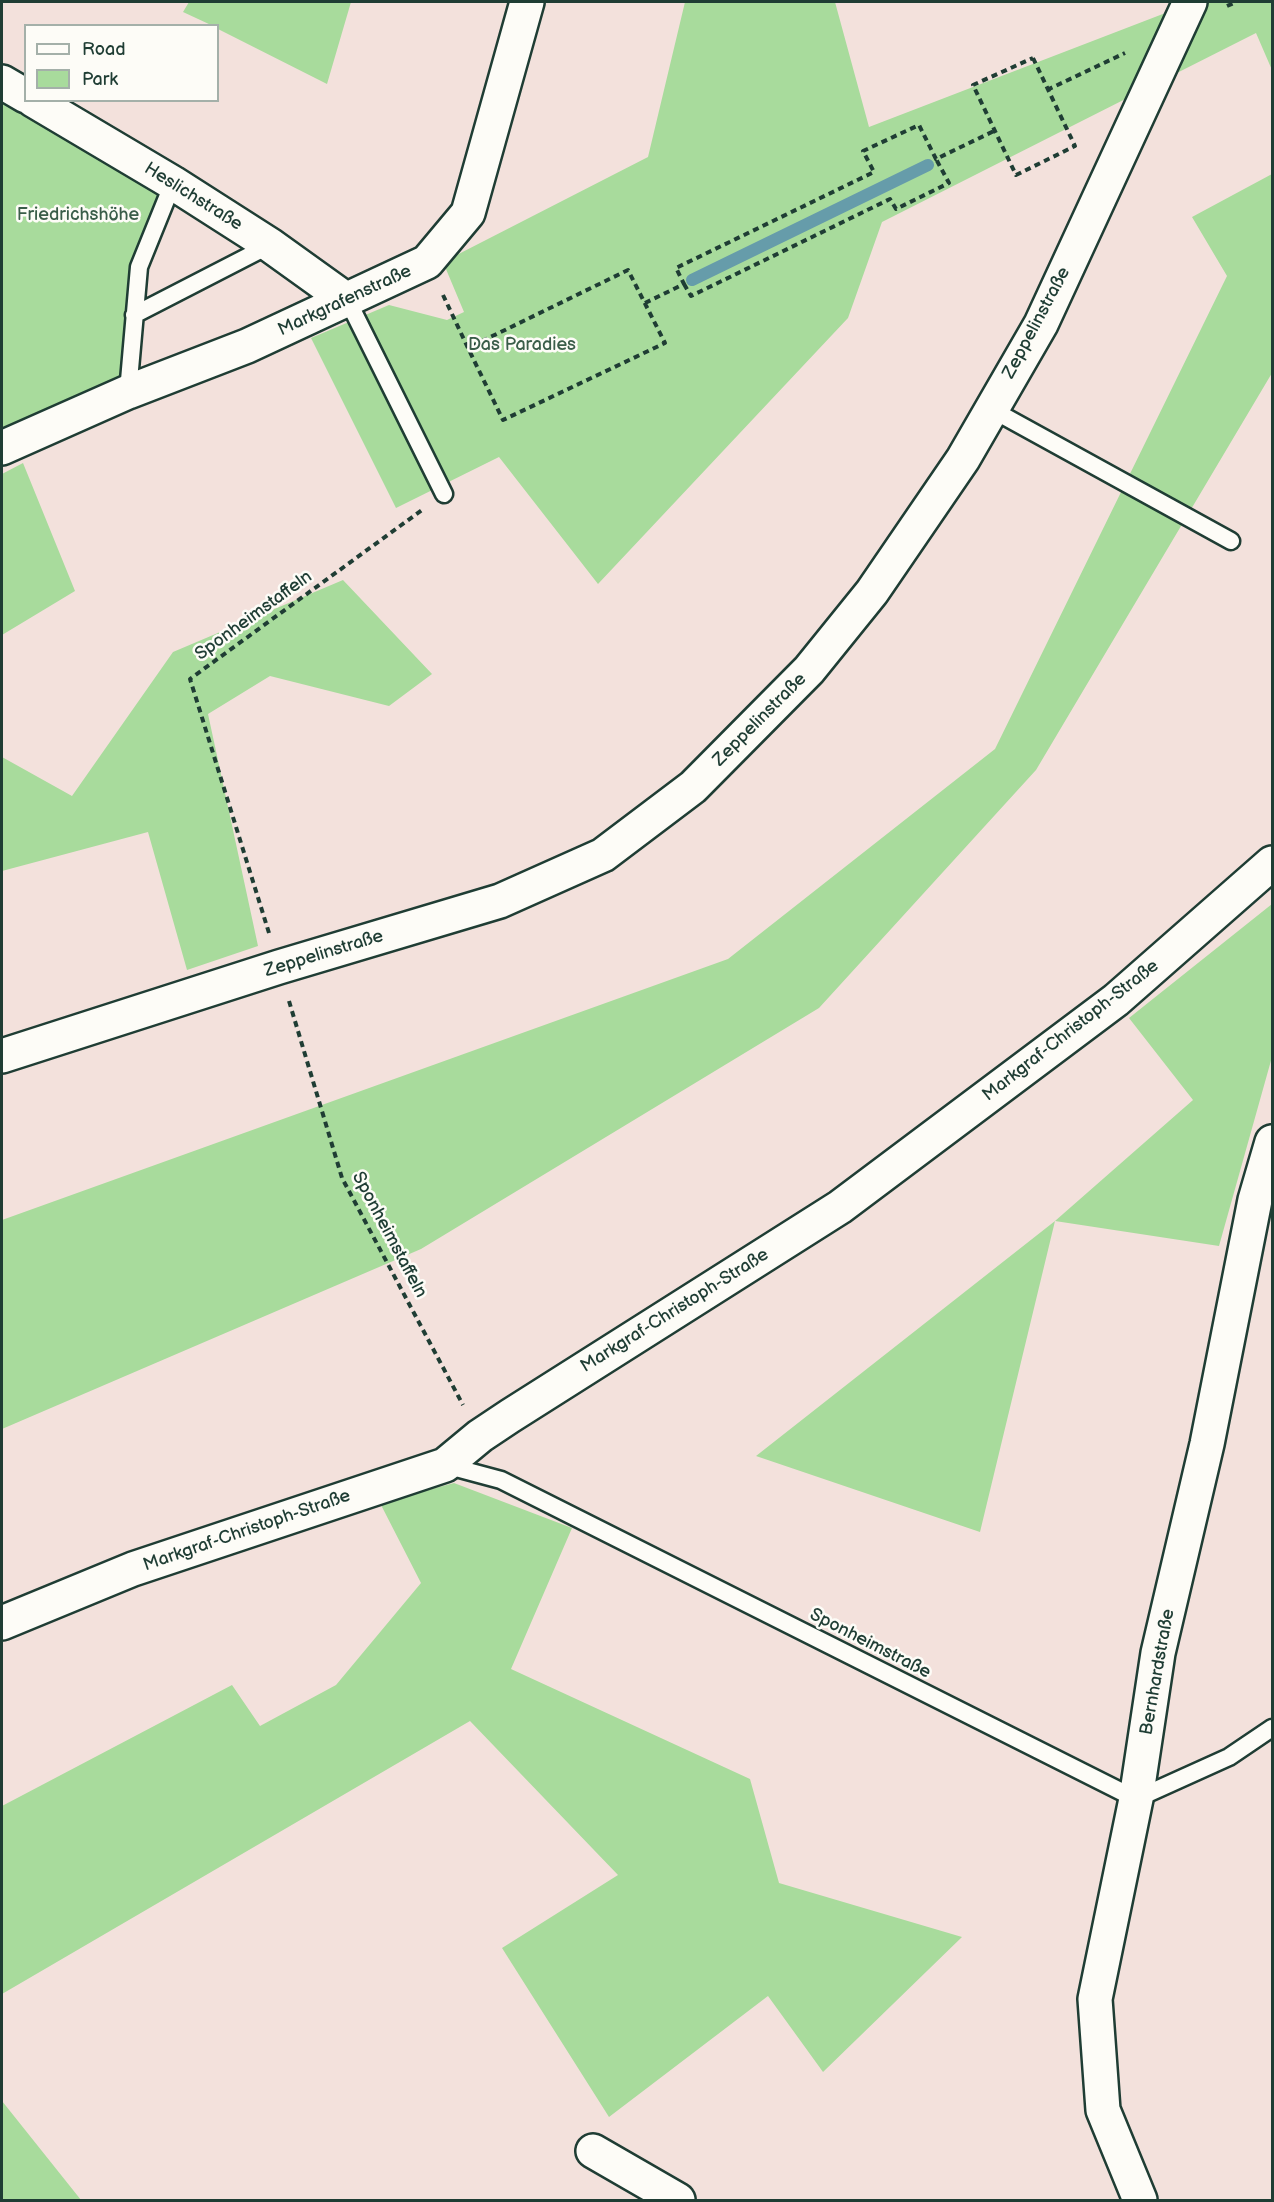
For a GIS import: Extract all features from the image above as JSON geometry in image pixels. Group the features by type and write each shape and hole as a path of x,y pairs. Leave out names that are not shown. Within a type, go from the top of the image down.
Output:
{"street":[{"name":"Markgrafenstraße","path":"2,448 128,392 247,346 427,262 468,213 527,2"},
{"name":"Zeppelinstraße","path":"2,1056 279,967 500,901 603,855 693,787 808,670 872,592 963,459 1041,324 1190,2"},
{"path":"2,82 24,95"},
{"name":"Heslichstraße","path":"36,102 173,183 270,245 348,300"},
{"name":"Markgraf-Christoph-Straße","path":"2,1623 133,1569 445,1466 480,1436 840,1207 1116,1000 1272,863"},
{"name":"Bernhardstraße","path":"1140,2200 1103,2110 1095,1999 1136,1799 1158,1653 1208,1444 1255,1200 1272,1142"},
{"path":"593,2151 678,2200"}],"lane":[{"path":"128,392 139,267 173,183"},
{"path":"134,315 270,245"},
{"path":"348,300 444,494"},
{"path":"991,409 1231,541"},
{"name":"Sponheimstraße","path":"445,1466 501,1480 1136,1799"},
{"path":"1136,1799 1229,1756 1272,1728"}],"path":[{"path":"1033,58 1075,146 1016,175 994,131 973,85 1033,58"},
{"path":"920,125 950,183 896,209 890,199 691,296 684,284 676,268 874,172 864,151 920,125"},
{"path":"936,159 994,131"},
{"path":"427,262 468,348 503,420 665,343 628,270 468,348"},
{"path":"645,303 684,284"},
{"name":"Sponheimstaffeln","path":"264,912 189,679 444,494"},
{"name":"Sponheimstaffeln","path":"279,967 342,1178 480,1436"}],"green space":[{"path":"189,2 351,2 327,84 219,30 219,24 209,24 183,12"},
{"name":"Das Paradies","path":"685,2 835,2 869,127 1194,2 1272,2 1272,70 1256,33 882,222 848,318 598,584 499,457 396,508 311,338 389,305 447,320 464,312 443,262 648,157"},
{"name":"Friedrichshöhe","path":"2,82 24,95 24,102 36,102 173,183 139,267 128,392 2,448"},
{"path":"1272,174 1272,373 1036,770 819,1008 421,1249 2,1429 2,1220 728,959 995,749 1227,276 1192,217"},
{"path":"23,463 75,591 2,635 2,474"},
{"path":"343,580 432,674 389,706 270,676 208,714 258,946 187,970 148,832 2,871 2,757 72,796 173,652"},
{"path":"1272,904 1272,1057 1219,1246 1055,1221 1193,1100 1129,1018"},
{"path":"1055,1221 980,1532 756,1456"},
{"path":"454,1483 572,1528 511,1669 750,1779 779,1883 962,1937 823,2072 768,1996 609,2117 502,1948 618,1875 470,1721 2,1994 2,1806 232,1685 260,1726 336,1685 421,1583 380,1503"},
{"path":"2,2101 81,2200 2,2200"}],"waterway":[{"path":"692,280 928,165"}]}
